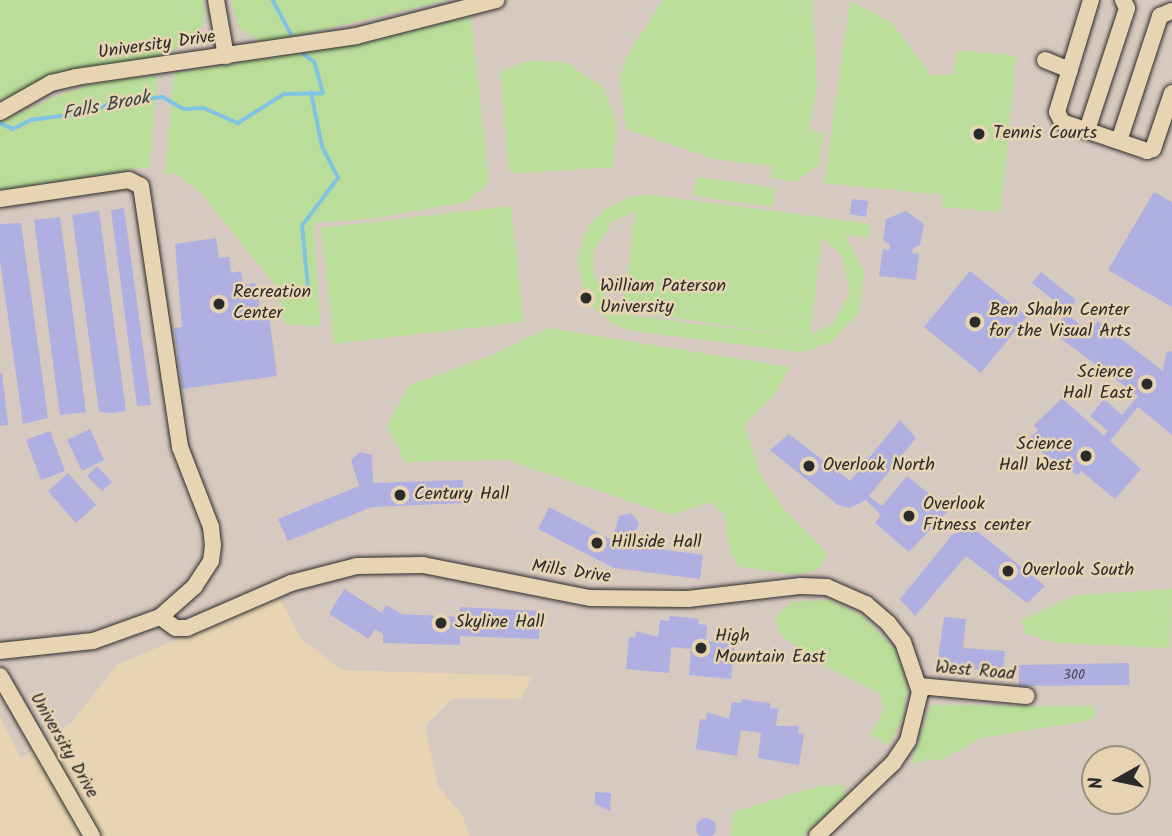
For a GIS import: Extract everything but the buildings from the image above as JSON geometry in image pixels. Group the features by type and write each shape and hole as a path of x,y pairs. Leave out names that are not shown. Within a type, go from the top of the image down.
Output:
{"street":[{"path":"216,0 226,56"},
{"name":"University Drive","path":"0,112 51,83 326,41 495,0"},
{"path":"1091,0 1057,112 1062,122 1147,151 1153,149 1172,93"},
{"path":"1087,130 1127,8 1122,0"},
{"path":"1119,141 1160,16 1172,11"},
{"path":"1045,60 1070,70"},
{"path":"0,199 129,180 141,186 180,447 211,527 213,545 211,561 195,586 160,617 93,641 0,651"},
{"name":"Mills Drive","path":"160,617 176,628 187,628 291,583 357,566 423,565 590,598 688,599 801,586 827,587 866,604 888,623 903,642 919,686 916,717 894,763 817,836"},
{"name":"University Drive","path":"0,676 92,836"},
{"name":"West Road","path":"919,686 1027,696"}],"shaded area":[{"name":"William Paterson University","path":"0,0 1172,0 1172,836 470,836 462,815 438,786 425,726 453,698 521,699 532,676 342,670 301,638 278,596 117,665 71,723 21,758 0,718"}],"green space":[{"path":"0,0 203,0 205,9 203,24 194,35 164,58 43,83 0,100"},
{"path":"231,0 448,0 263,44 239,28"},
{"path":"663,0 812,0 817,84 809,131 824,132 819,165 795,182 771,178 772,166 714,159 626,129 620,77 628,54"},
{"path":"850,1 891,22 931,75 954,74 957,50 1016,56 1001,212 942,207 942,195 824,183"},
{"path":"471,16 489,183 466,202 377,218 314,223 320,326 285,325 279,290 201,193 177,174 165,173 174,73 376,41"},
{"path":"524,62 567,63 602,87 617,122 613,167 515,174 509,169 500,72"},
{"path":"157,76 150,167 0,190 0,121 61,94 109,80"},
{"path":"696,177 776,188 773,207 693,196"},
{"path":"652,195 871,224 870,238 845,235 864,272 859,312 832,342 801,352 633,331 614,325 594,308 584,292 578,263 580,248 590,224 607,208 633,196","holes":["635,211 623,310 802,337 634,316 611,305 593,274 594,251 612,222","822,237 843,257 849,294 833,323 810,335"]},
{"path":"511,206 524,322 334,344 321,228"},
{"path":"548,328 789,367 777,392 744,425 760,474 783,508 828,554 818,569 797,575 739,567 730,553 724,514 710,502 671,515 507,460 405,462 387,425 410,385 490,356"},
{"path":"1172,589 1170,648 1054,643 1025,633 1021,620 1077,595"},
{"path":"827,600 861,615 896,650 908,686 903,719 888,745 871,736 884,709 879,693 827,667 780,635 775,616 792,602"},
{"path":"931,705 1093,706 1097,714 1087,721 982,738 943,759 911,763"},
{"path":"843,785 845,797 803,836 731,836 734,812 819,786"}],"waterway":[{"name":"Falls Brook","path":"273,0 291,34"},
{"name":"Falls Brook","path":"0,123 13,129 31,120 91,112 113,102 163,97 184,109 204,108 238,123 284,94 323,93 314,62 303,54"},
{"path":"309,297 302,226 338,178 322,147 311,93"}],"place":[{"name":"Tennis Courts","path":"979,134"},
{"name":"William Paterson University","path":"586,298"},
{"name":"Recreation Center","path":"219,304"},
{"name":"Ben Shahn Center for the Visual Arts","path":"975,322"},
{"name":"Science Hall East","path":"1147,384"},
{"name":"Science Hall West","path":"1086,456"},
{"name":"Overlook North","path":"809,466"},
{"name":"Century Hall","path":"400,495"},
{"name":"Overlook Fitness center","path":"909,516"},
{"name":"Hillside Hall","path":"597,543"},
{"name":"Overlook South","path":"1008,571"},
{"name":"Skyline Hall","path":"441,623"},
{"name":"High Mountain East","path":"701,648"}]}
